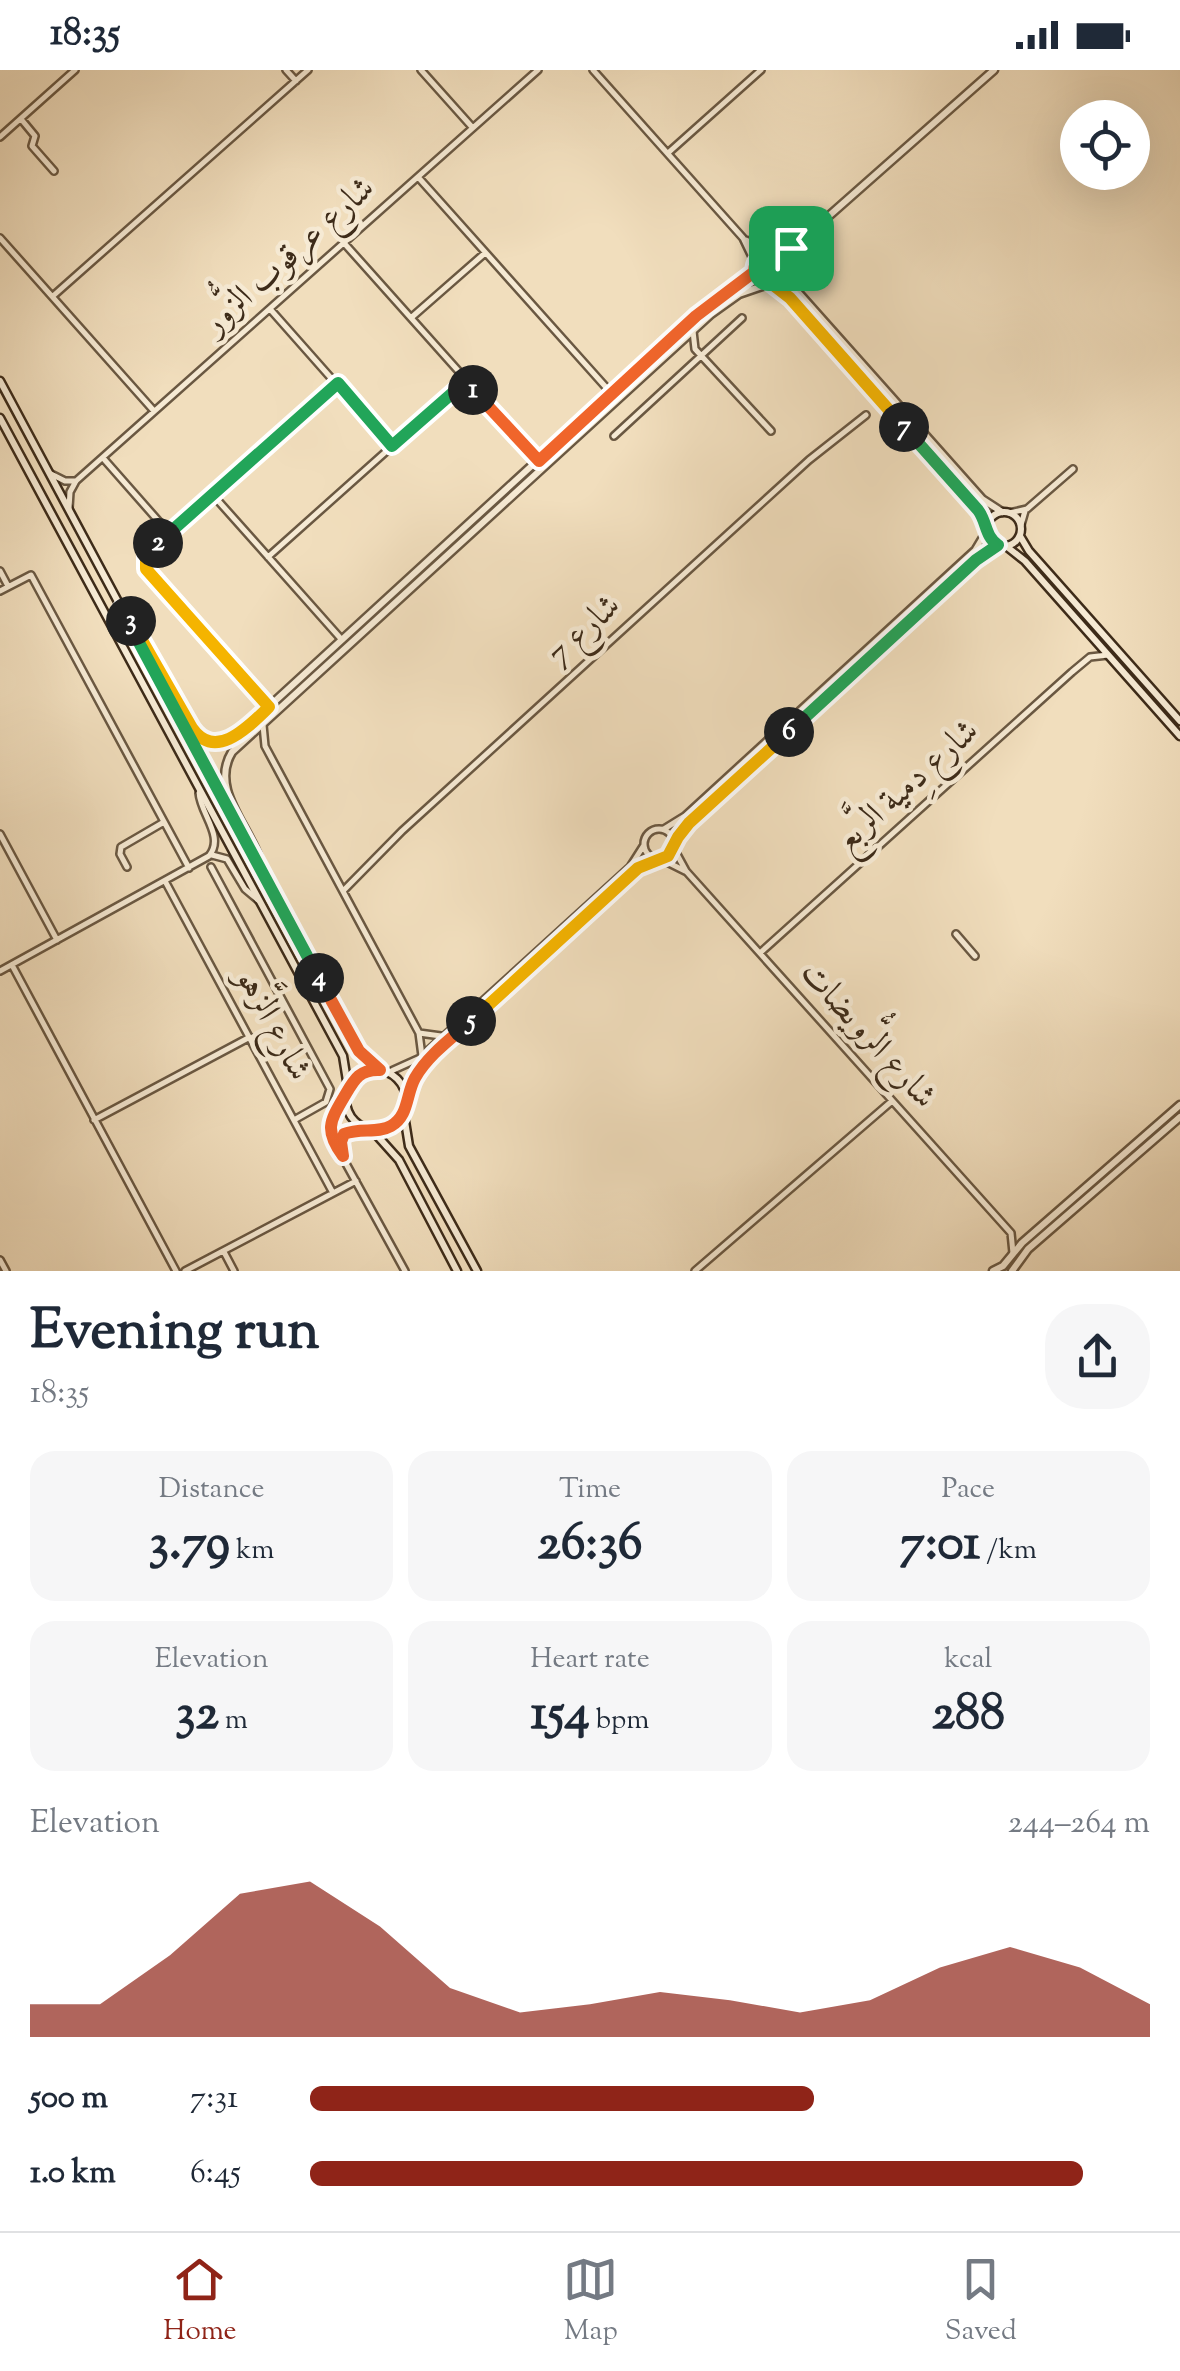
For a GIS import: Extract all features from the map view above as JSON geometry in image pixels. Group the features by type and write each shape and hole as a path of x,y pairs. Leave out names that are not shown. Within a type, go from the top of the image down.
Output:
{"street":[{"path":"0,137 75,70"},
{"path":"286,70 296,81"},
{"path":"52,296 308,70"},
{"path":"421,70 473,128"},
{"name":"شارع عرقوب الزُّور","path":"76,481 538,70"},
{"path":"594,70 743,238 759,280 790,298 978,510 991,541 1022,558 1180,736"},
{"path":"668,153 761,70"},
{"path":"121,609 202,739 230,739 696,316 755,267 761,255 796,245 994,70"},
{"path":"21,119 35,136 32,146 54,171"},
{"path":"418,177 612,394"},
{"path":"0,238 154,412"},
{"path":"743,238 772,253 786,270 794,289 982,499 1021,526"},
{"path":"344,243 539,461"},
{"path":"264,874 257,850 224,781 228,758 243,740 693,331 739,294 781,280 796,245"},
{"path":"412,318 485,253"},
{"path":"270,308 392,446"},
{"path":"614,436 742,318"},
{"path":"693,331 696,349 771,431"},
{"path":"676,346 696,349"},
{"path":"0,382 354,1043 365,1058 401,1082 407,1097"},
{"path":"268,557 465,382"},
{"path":"269,707 146,569 146,554 338,383"},
{"name":"شارع 7","path":"344,890 402,831 765,500 866,416"},
{"path":"0,418 343,1056 349,1114 393,1152 457,1271"},
{"path":"103,458 170,532"},
{"path":"405,1271 333,1140 330,1126 334,1110 359,1074 405,1067 422,1056 630,866 650,832 664,830 680,820 975,550 994,515 1026,509 1072,469"},
{"path":"50,473 59,479 76,481 70,492 70,511"},
{"path":"213,495 342,640"},
{"path":"1026,509 1020,536 1028,551 1180,721"},
{"path":"476,1271 409,1146 404,1113 414,1079 432,1057 638,868 659,859 674,846 689,823 976,560 1020,536"},
{"path":"0,571 8,586"},
{"path":"0,591 31,575 189,868"},
{"path":"1093,638 1090,657 1108,655"},
{"name":"شارع دِمية الرَّبع","path":"760,954 1090,657"},
{"path":"263,722 265,746 419,1033 422,1056"},
{"path":"243,740 265,746"},
{"path":"0,972 209,856 216,838 201,807 200,790"},
{"path":"128,867 120,854 122,846 164,822"},
{"path":"664,830 674,846"},
{"path":"0,834 57,940"},
{"path":"644,845 650,856 659,859"},
{"name":"شارع الرُّويضات","path":"674,846 686,871 1011,1233"},
{"path":"209,856 227,860 244,889 258,900"},
{"name":"شارع الرُّويضات","path":"659,859 686,871"},
{"path":"212,868 330,1089 326,1102 294,1120"},
{"name":"شارع الزَّهو","path":"166,881 333,1193"},
{"path":"956,934 975,956"},
{"path":"12,965 176,1271"},
{"path":"419,1033 445,1035"},
{"path":"94,1120 250,1037"},
{"path":"695,1271 892,1101"},
{"path":"992,1271 1180,1105"},
{"path":"343,1156 342,1137 350,1132 393,1125 404,1113"},
{"path":"1012,1271 1028,1249 1180,1117"},
{"path":"185,1271 356,1180"},
{"path":"1014,1252 1011,1233 1031,1236"},
{"path":"223,1251 234,1271"},
{"path":"0,1260 6,1271"}],"route":[{"path":"796,245 784,276 772,284 790,298 978,510 988,525 991,541 998,545 976,560 689,823 668,856 638,868 432,1057 414,1079 406,1108 397,1122 383,1130 344,1134 343,1156 331,1132 334,1110 359,1074 380,1070 354,1043 121,609 202,739 230,739 269,707 146,569 146,554 338,383 392,446 465,382 539,461 696,316 754,272 761,255 791,248 796,245"}]}
